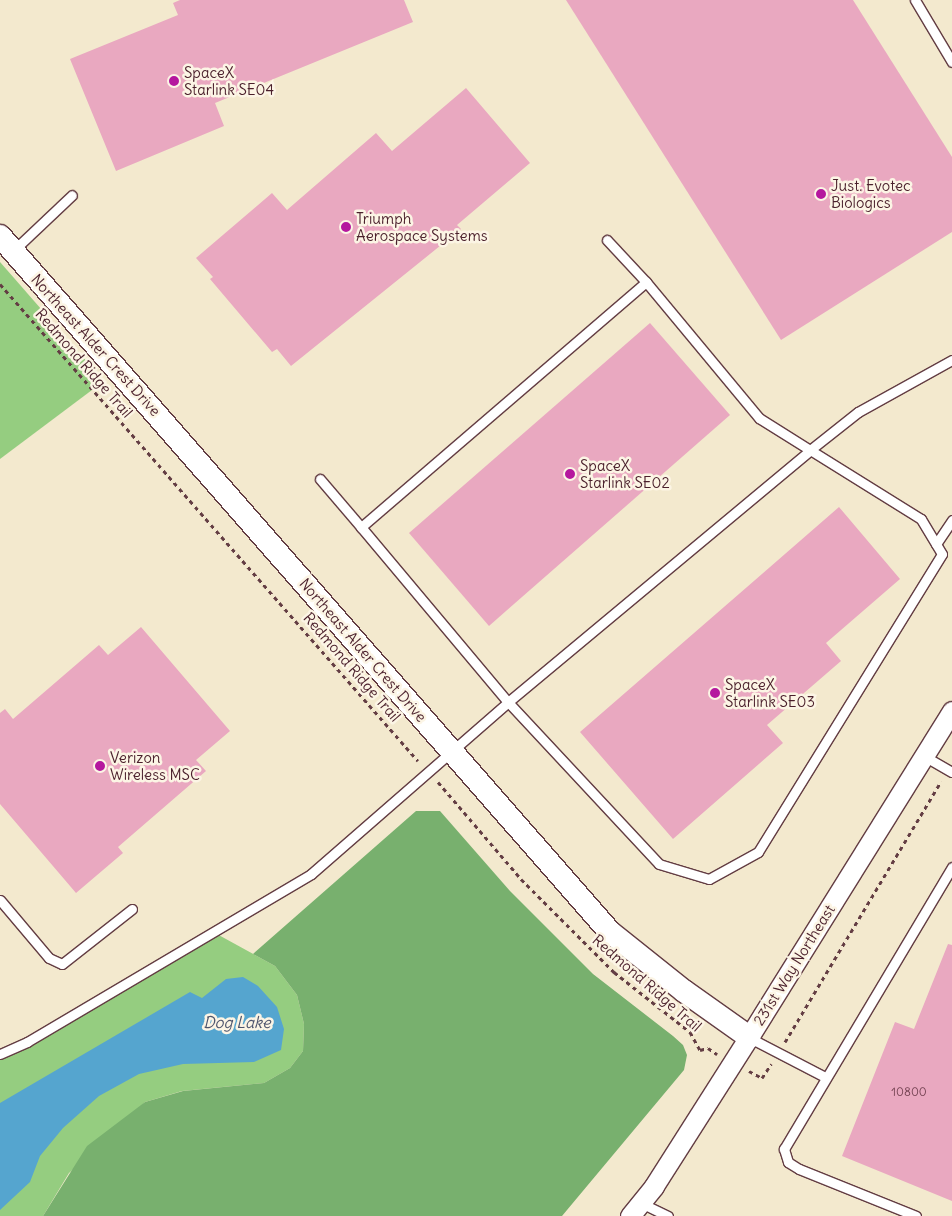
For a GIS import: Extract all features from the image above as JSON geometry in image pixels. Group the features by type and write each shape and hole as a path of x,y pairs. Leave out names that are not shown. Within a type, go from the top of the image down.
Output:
{"street":[{"name":"Northeast Alder Crest Drive","path":"6,244 610,932 684,991 749,1037"},
{"name":"231st Way Northeast","path":"635,1209 749,1037 952,711"}],"lane":[{"path":"915,0 952,62"},
{"path":"6,244 72,195"},
{"path":"320,479 508,702 659,864 709,879 758,852 942,554 921,519 759,418 646,282 607,240"},
{"path":"361,527 646,282"},
{"path":"0,1054 27,1042 311,874 508,702 810,450 858,412 952,360"},
{"path":"936,544 952,520"},
{"path":"924,756 950,770"},
{"path":"916,1216 788,1162 784,1149 825,1077 952,867"},
{"path":"0,900 49,958 62,964 132,909"},
{"path":"749,1037 825,1077"},
{"path":"635,1209 668,1216"}],"path":[{"name":"Redmond Ridge Trail","path":"0,284 520,879 614,972 690,1032 700,1050"},
{"path":"762,1078 950,770"}],"green space":[{"path":"0,262 104,381 0,459"},
{"path":"416,811 440,811 510,891 593,974 673,1036 683,1045 687,1055 684,1070 562,1216 43,1216 87,1146 145,1102 183,1091 264,1083 290,1068 303,1051 304,1024 297,995 275,966 253,954"},
{"path":"215,933 275,966 297,995 304,1024 303,1051 290,1068 264,1083 182,1091 145,1102 69,1173 43,1216 0,1216 0,1054"}],"water":[{"name":"Dog Lake","path":"243,977 258,986 277,1007 284,1029 281,1050 254,1062 183,1064 139,1074 99,1096 63,1128 40,1156 30,1182 0,1210 0,1103 190,992 202,998 226,979"}],"building":[{"name":"SpaceX Starlink SE04","path":"180,0 404,0 413,22 215,103 224,126 116,171 70,59 178,15 173,3"},
{"name":"Just. Evotec Biologics","path":"566,0 853,0 952,157 952,232 781,340"},
{"name":"Triumph Aerospace Systems","path":"466,88 530,163 457,225 461,229 291,366 277,349 272,352 210,279 213,277 196,258 272,193 287,210 376,133 392,151"},
{"name":"SpaceX Starlink SE02","path":"650,323 730,415 489,626 409,533"},
{"name":"SpaceX Starlink SE03","path":"839,507 900,579 826,643 841,661 767,725 783,743 673,839 580,732"},
{"name":"Verizon Wireless MSC","path":"141,627 230,731 196,760 206,771 118,847 123,853 76,893 0,804 0,713 5,709 13,719 99,645 108,655"},
{"path":"948,944 952,945 952,1201 842,1156 895,1022 914,1029"}],"place":[{"name":"SpaceX Starlink SE04","path":"174,81"},
{"name":"Just. Evotec Biologics","path":"821,194"},
{"name":"Triumph Aerospace Systems","path":"346,227"},
{"name":"SpaceX Starlink SE02","path":"570,474"},
{"name":"SpaceX Starlink SE03","path":"715,693"},
{"name":"Verizon Wireless MSC","path":"100,766"}]}
